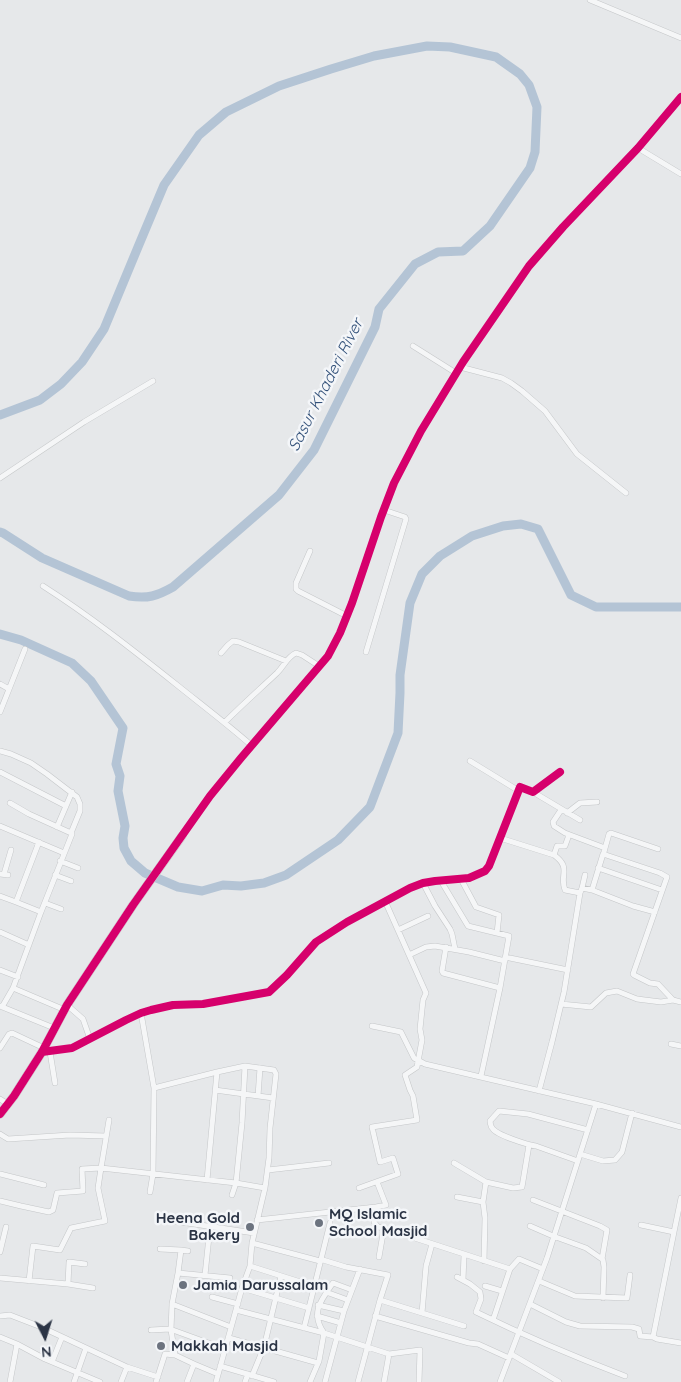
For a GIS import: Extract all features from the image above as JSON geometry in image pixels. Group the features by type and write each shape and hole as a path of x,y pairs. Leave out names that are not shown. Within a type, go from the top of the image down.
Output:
{"street":[{"path":"590,0 681,38"},
{"path":"0,1114 45,1051 54,1028 66,1008 133,905 210,796 251,745 328,656 347,616 394,483 421,431 456,373 529,266 638,148 681,97"},
{"path":"638,148 681,174"},
{"path":"413,346 456,373"},
{"path":"460,368 502,378 522,390 544,411 577,454 626,493"},
{"path":"0,478 84,422 153,381"},
{"path":"366,652 406,519 384,510"},
{"path":"310,550 296,583 296,589 298,592 347,616"},
{"path":"43,586 72,604 122,641 225,722 251,745"},
{"path":"221,653 233,641 286,661"},
{"path":"0,712 25,650"},
{"path":"225,722 296,652 319,666"},
{"path":"0,684 9,689"},
{"path":"0,751 31,763 48,774 72,792 80,804 80,811 71,832 71,837 41,912 14,988 1,1007 54,1028"},
{"path":"470,761 519,791"},
{"path":"0,772 66,806"},
{"path":"533,792 560,772"},
{"path":"0,1048 9,1034 12,1033 45,1051 72,1048 141,1013 173,1005 203,1004 269,992 316,942 347,922 423,883 469,878 487,869 520,787 533,792 580,820"},
{"path":"57,827 72,792"},
{"path":"567,813 580,804 597,802"},
{"path":"10,803 71,832"},
{"path":"561,810 553,822 553,825 561,832 666,877 633,974 658,984 673,1000"},
{"path":"0,826 64,853"},
{"path":"592,890 609,834 611,833 658,849"},
{"path":"554,855 557,846 566,846 569,835"},
{"path":"500,838 554,855 563,865 563,889 565,890 592,890 633,906 655,912"},
{"path":"16,902 39,842"},
{"path":"4,874 11,850"},
{"path":"60,862 78,868"},
{"path":"598,868 662,890"},
{"path":"55,875 71,881"},
{"path":"539,1090 561,1004 585,876"},
{"path":"461,879 476,907 499,915 497,933"},
{"path":"441,881 467,925 509,936 481,1076"},
{"path":"423,883 450,929 455,949"},
{"path":"0,896 41,912"},
{"path":"359,1188 398,1174 393,1158 380,1162 372,1127 417,1120 413,1096 405,1075 417,1067 422,1040 420,1029 423,1000 426,993 385,901"},
{"path":"45,903 61,909"},
{"path":"398,930 428,916"},
{"path":"0,932 29,944"},
{"path":"409,955 430,946 446,947 568,970"},
{"path":"446,947 443,974 500,988"},
{"path":"0,970 18,977"},
{"path":"14,988 38,1000 66,1008 83,1019 90,1039"},
{"path":"561,1004 591,1007 606,992 617,991 637,999 681,1002"},
{"path":"141,1013 154,1088 153,1174 150,1192"},
{"path":"372,1026 400,1032 414,1058 425,1064 539,1090 681,1126"},
{"path":"671,1044 681,1046"},
{"path":"45,1051 55,1083"},
{"path":"154,1088 245,1066 274,1070 276,1072 268,1170 252,1243 250,1266 216,1382"},
{"path":"232,1195 236,1183 245,1066"},
{"path":"258,1096 260,1068"},
{"path":"207,1180 217,1072"},
{"path":"215,1090 273,1098"},
{"path":"0,1099 8,1104"},
{"path":"500,1382 543,1269 596,1104"},
{"path":"578,1161 494,1131 490,1122 499,1111 528,1114 588,1130"},
{"path":"580,1154 603,1161 615,1160 622,1152 632,1113"},
{"path":"29,1281 33,1246 60,1250 71,1228 105,1221 98,1188 109,1120"},
{"path":"0,1134 8,1140 70,1135 106,1136"},
{"path":"454,1163 486,1182 513,1188 522,1187 529,1145"},
{"path":"268,1170 329,1163"},
{"path":"0,1201 49,1212 53,1210 57,1193 83,1191 82,1169 101,1168 265,1188"},
{"path":"0,1174 44,1185"},
{"path":"258,1220 386,1205 377,1182"},
{"path":"484,1261 485,1218 483,1202 486,1182"},
{"path":"457,1197 483,1202"},
{"path":"653,1337 681,1198"},
{"path":"532,1200 607,1230 602,1259 604,1267 603,1298"},
{"path":"376,1207 374,1222 378,1227 510,1269"},
{"path":"167,1220 254,1233"},
{"path":"304,1328 330,1223"},
{"path":"641,1225 674,1232"},
{"path":"0,1252 6,1226"},
{"path":"530,1226 586,1248 602,1259"},
{"path":"205,1275 210,1227"},
{"path":"379,1257 384,1228"},
{"path":"252,1243 320,1261 323,1260 388,1275 358,1382"},
{"path":"422,1313 426,1266 432,1244"},
{"path":"160,1249 188,1251"},
{"path":"175,1355 172,1330 172,1304 181,1250"},
{"path":"463,1280 464,1255"},
{"path":"493,1320 510,1269 519,1259 543,1269"},
{"path":"68,1284 69,1262 85,1264"},
{"path":"250,1266 313,1286"},
{"path":"326,1382 344,1311 360,1270"},
{"path":"178,1273 230,1278"},
{"path":"538,1281 575,1296 627,1298 630,1275"},
{"path":"245,1382 264,1347 281,1276"},
{"path":"457,1277 480,1292 481,1298 476,1312 519,1333 626,1376"},
{"path":"0,1278 93,1288"},
{"path":"310,1382 318,1363 324,1333 319,1326 317,1316 318,1305 333,1283 352,1290"},
{"path":"485,1286 502,1292"},
{"path":"242,1288 309,1308"},
{"path":"326,1292 348,1300"},
{"path":"212,1296 270,1319 324,1333 389,1354 420,1350 420,1382"},
{"path":"380,1300 464,1326"},
{"path":"172,1304 231,1327"},
{"path":"530,1304 566,1322 580,1326 632,1327 639,1329 640,1336 681,1343"},
{"path":"318,1305 344,1311"},
{"path":"0,1316 10,1316 41,1327 157,1380 166,1354 175,1355 218,1374"},
{"path":"317,1316 341,1323"},
{"path":"375,1316 478,1344 510,1356 559,1382"},
{"path":"151,1330 170,1328 225,1349"},
{"path":"0,1337 100,1382"},
{"path":"52,1362 62,1337"},
{"path":"229,1338 318,1363"},
{"path":"10,1382 17,1344"},
{"path":"74,1382 86,1348"},
{"path":"384,1382 389,1354"},
{"path":"187,1382 194,1364"},
{"path":"220,1366 274,1382"},
{"path":"122,1382 127,1367"}],"waterway":[{"name":"Sasur Khaderi River","path":"0,415 40,400 61,384 82,362 104,329 164,185 199,135 226,112 279,86 374,56 427,46 450,47 496,57 520,74 529,85 537,107 535,152 530,168 490,226 463,251 438,252 415,264 379,309 375,327 314,450 279,495 173,587 152,596 129,596 42,558 0,532"},
{"name":"Sasur Khaderi River","path":"0,634 21,640 72,663 91,681 123,728 116,764 120,776 118,791 125,826 124,848 131,861 145,873 178,887 202,891 223,885 241,886 264,883 286,875 338,840 370,807 398,733 400,675 410,603 422,574 440,556 472,536 503,526 521,524 538,529 571,595 596,607 681,607"}],"cycle path":[{"path":"0,1114 14,1096 42,1052 67,1005 133,905 210,796 328,656 352,603 394,483 421,431 463,362 529,266 638,148 681,97"},
{"path":"42,1052 72,1048 126,1020 151,1010 173,1005 203,1004 269,992 316,942 347,922 423,883 469,878 485,871 489,866 520,787 533,792 560,772"}],"place":[{"name":"MQ Islamic School Masjid","path":"319,1223"},
{"name":"Heena Gold Bakery","path":"250,1227"},
{"name":"Jamia Darussalam","path":"183,1285"},
{"name":"Makkah Masjid","path":"161,1346"}]}
